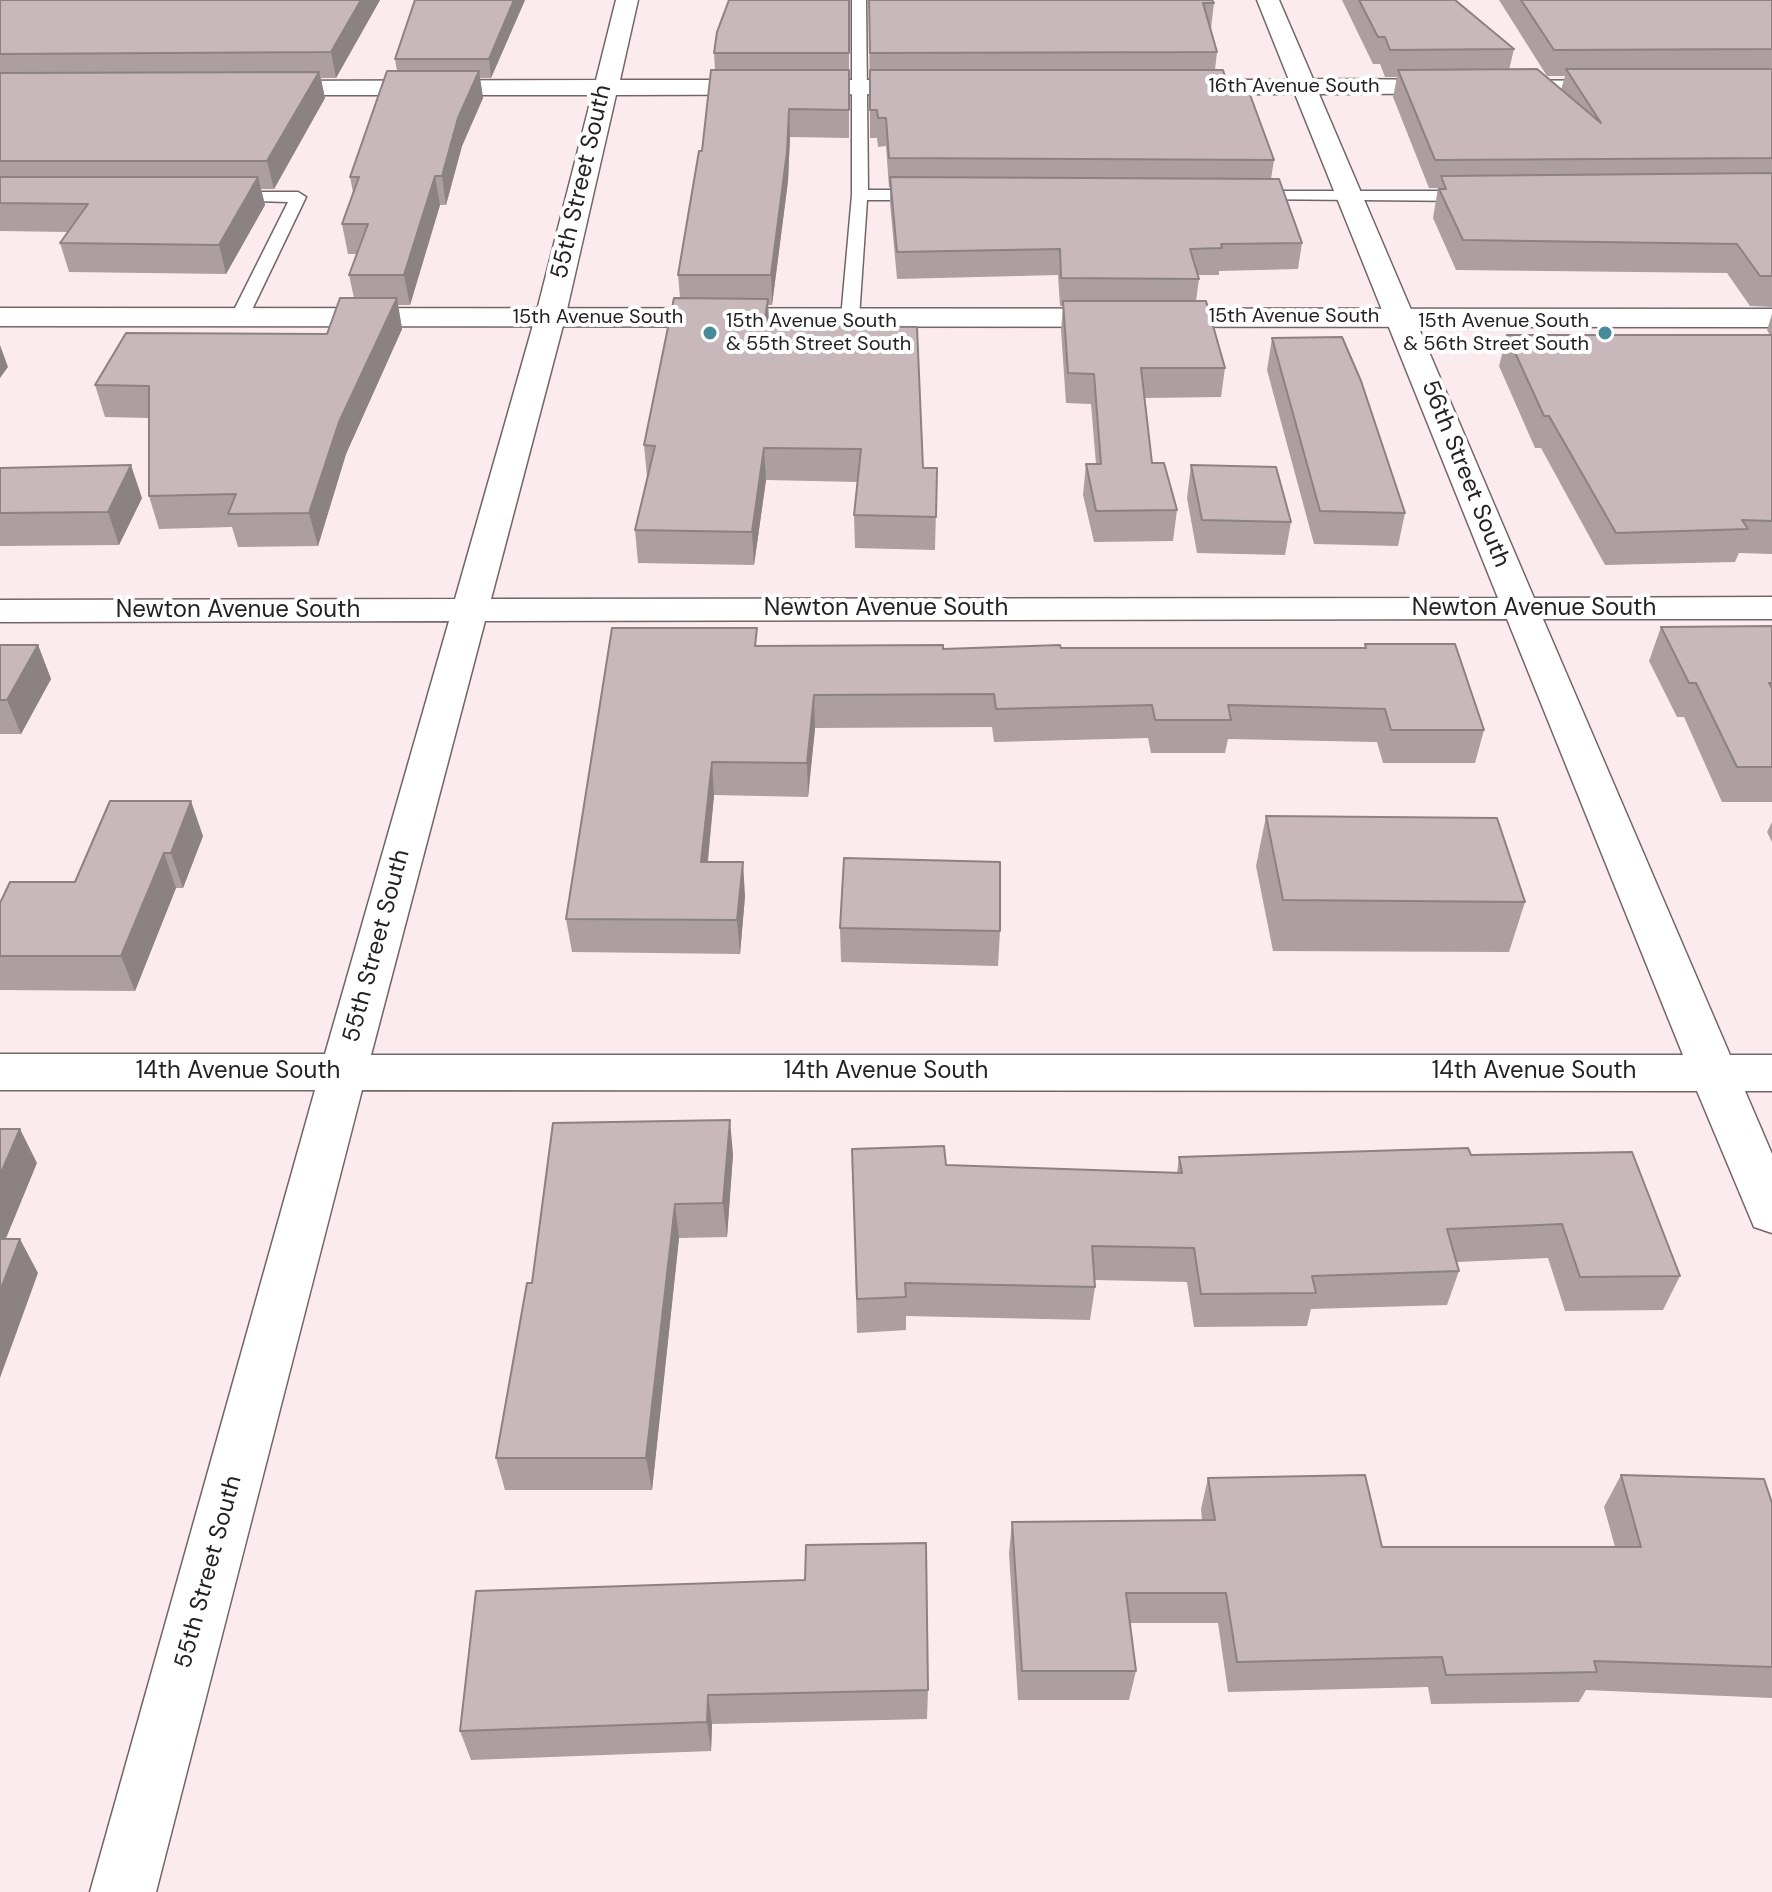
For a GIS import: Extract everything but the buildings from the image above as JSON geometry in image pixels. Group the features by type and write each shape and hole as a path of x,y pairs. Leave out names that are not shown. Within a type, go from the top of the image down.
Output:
{"street":[{"name":"55th Street South","path":"123,1892 550,318 627,0"},
{"name":"56th Street South","path":"1268,0 1772,1213"},
{"name":"16th Avenue South","path":"1145,87 1647,86"},
{"path":"239,88 954,87"},
{"name":"15th Avenue South","path":"0,317 1772,318"},
{"name":"Newton Avenue South","path":"0,611 1772,608"},
{"name":"14th Avenue South","path":"0,1072 1772,1073"}],"lane":[{"path":"850,318 860,195 859,0"},
{"path":"860,195 939,195"},
{"path":"1239,196 1491,196"},
{"path":"204,197 298,197 239,318"}],"place":[{"name":"15th Avenue South & 55th Street South","path":"710,333"},
{"name":"15th Avenue South & 56th Street South","path":"1605,333"}]}
